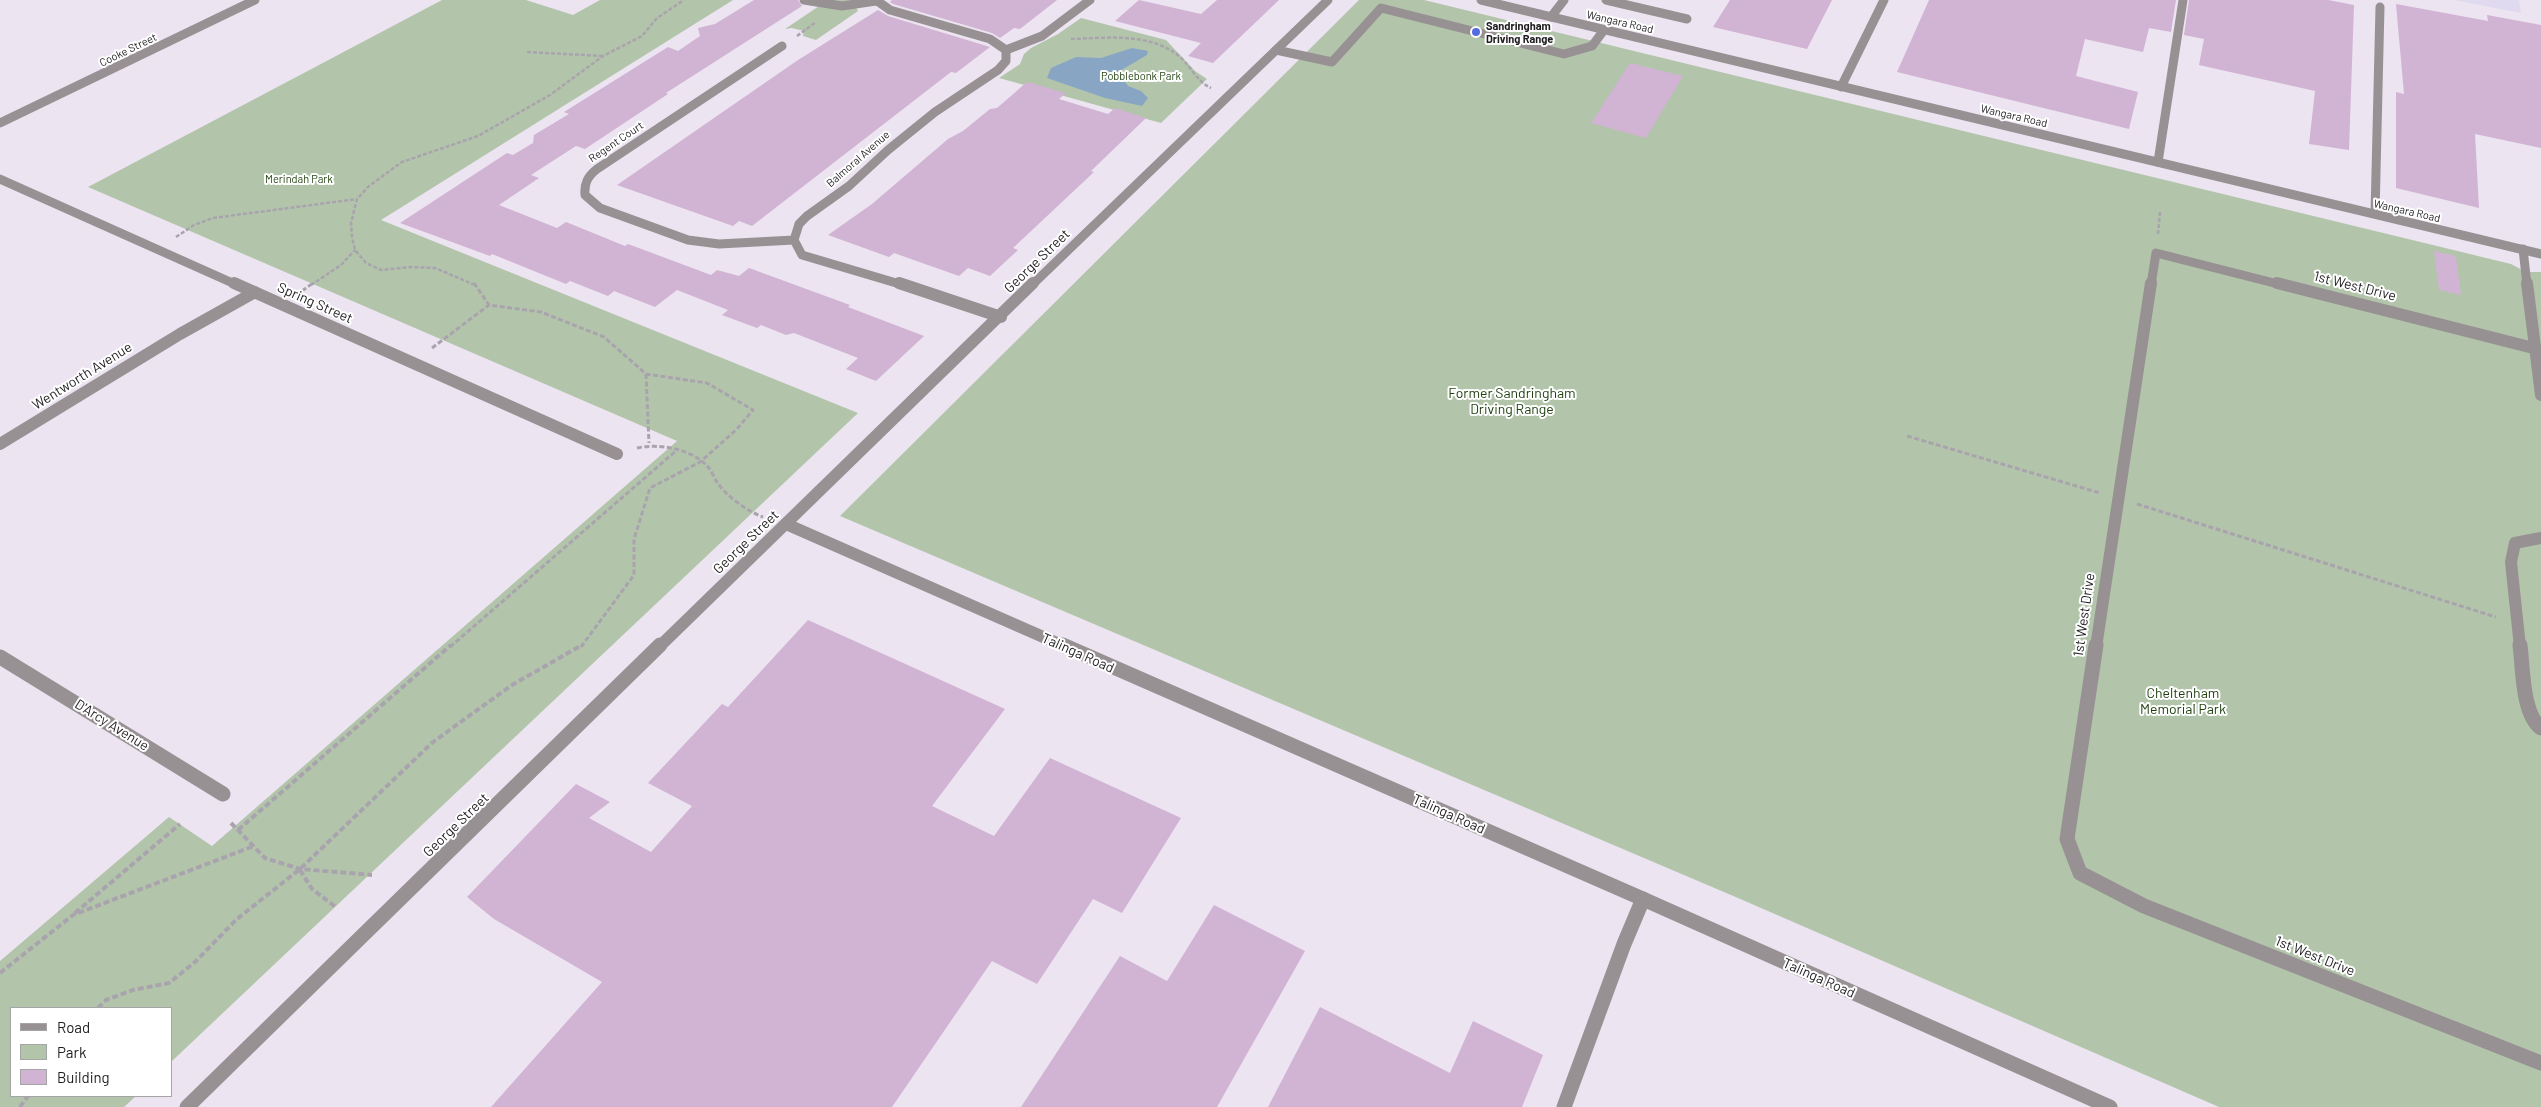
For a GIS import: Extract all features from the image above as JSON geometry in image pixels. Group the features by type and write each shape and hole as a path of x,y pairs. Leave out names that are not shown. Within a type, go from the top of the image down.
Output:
{"street":[{"name":"Cooke Street","path":"0,124 255,0"},
{"path":"804,0 842,6 876,0 890,10 990,39 1006,50 1042,36 1090,0"},
{"name":"George Street","path":"187,1107 1328,0"},
{"name":"Wangara Road","path":"1481,0 2541,254"},
{"path":"1551,17 1564,0"},
{"path":"1606,0 1687,19"},
{"path":"1841,87 1884,0"},
{"path":"2158,162 2183,0"},
{"path":"2375,214 2380,7"},
{"path":"1276,50 1332,62 1381,8 1564,54 1592,46 1604,30"},
{"name":"Regent Court","path":"782,46 597,168 590,174 584,188 585,195 600,208 688,240 728,244 794,240"},
{"name":"Balmoral Avenue","path":"794,240 799,224 807,216 849,186 927,118 998,70 1006,62 1006,50"},
{"name":"Spring Street","path":"0,179 617,454"},
{"path":"794,240 796,247 802,255 860,271 1001,317"},
{"path":"2523,250 2538,349 2541,395"},
{"name":"1st West Drive","path":"2538,349 2156,253 2067,839 2080,873 2144,906 2541,1063"},
{"name":"Wentworth Avenue","path":"0,444 250,290"},
{"name":"Talinga Road","path":"786,524 1644,899 2110,1107"},
{"path":"2541,538 2515,543 2511,562 2527,705 2537,725 2541,728"},
{"name":"D'Arcy Avenue","path":"0,657 223,794"},
{"path":"1564,1107 1624,944 1644,899"}],"path":[{"path":"489,305 473,282 435,268 411,267 381,270 366,263 355,250 351,223 357,199 369,186 402,162 456,144 499,125 564,86 603,56 642,36 657,18 684,0"},
{"path":"782,46 842,6"},
{"path":"1042,36 1059,40 1130,38 1158,44 1177,54 1188,67 1193,77 1208,86 1230,94"},
{"path":"527,52 577,53 603,56"},
{"path":"157,249 194,225 213,218 357,199"},
{"path":"280,304 341,265 355,250"},
{"path":"99,1007 106,1000 133,990 168,983 195,962 237,919 300,870 433,742 512,685 582,646 634,575 634,539 650,488 700,462 736,430 754,410 708,383 646,374 604,337 541,312 489,305 412,363"},
{"path":"646,374 650,443"},
{"path":"1907,436 2118,498 2518,624"},
{"path":"617,454 650,443 687,453 708,468 718,484 755,515 786,524"},
{"path":"238,830 677,450"},
{"path":"231,823 265,858 300,870 372,875"},
{"path":"0,973 73,915 180,824"},
{"path":"73,915 200,864 254,846"},
{"path":"300,870 312,889 338,908"}],"shaded area":[{"path":"2454,0 2519,0 2521,13"}],"green space":[{"name":"Merindah Park","path":"442,0 526,0 573,15 600,0 733,0 381,220 858,413 172,1061 172,1007 10,1007 10,1097 135,1097 124,1107 0,1107 0,961 169,817 212,846 677,441 88,187"},
{"path":"828,0 852,0 858,11 816,40 803,36 804,31 792,28 785,29"},
{"path":"1359,0 1424,0 2511,264 2526,272 2541,272 2541,1107 2219,1107 1738,898 840,516"},
{"name":"Pobblebonk Park","path":"1081,18 1166,40 1195,71 1207,79 1161,123 999,78 1020,64 1024,54 1031,48 1058,34"}],"water":[{"path":"1132,48 1148,51 1147,55 1118,72 1128,86 1141,91 1148,98 1142,106 1105,98 1047,78 1051,68 1076,57 1101,58"}],"building":[{"path":"754,0 798,0 802,6 666,93 668,94 585,149 576,146 531,175 539,178 499,205 557,228 566,222 625,246 628,244 711,275 717,270 739,276 749,268 850,305 848,307 924,336 876,381 846,369 858,358 794,333 786,335 761,325 757,328 722,315 728,310 677,290 655,307 614,291 608,296 570,281 566,284 492,254 490,256 400,223 507,153 513,155 533,143 534,135 569,114 564,112 668,47 678,51 700,36 698,28 715,24"},
{"path":"892,0 1057,0 1020,29 1014,28 1000,38 992,33 893,4 890,2"},
{"path":"1139,0 1201,14 1217,0 1279,0 1213,63 1188,56 1201,43 1115,21"},
{"path":"1730,0 1832,0 1807,49 1713,27"},
{"path":"1929,0 2176,0 2171,32 2149,28 2143,52 2085,39 2076,76 2138,92 2129,129 1897,72"},
{"path":"2189,0 2328,0 2354,5 2349,150 2309,144 2315,91 2199,65 2204,39 2184,35"},
{"path":"2396,4 2488,21 2487,15 2541,25 2541,148 2475,134 2479,208 2396,188 2396,92 2404,94"},
{"path":"878,10 888,16 990,47 956,73 951,72 752,226 739,221 733,226 617,185 798,60"},
{"path":"1630,63 1683,76 1646,138 1591,123"},
{"path":"1027,82 1066,93 1059,99 1108,114 1115,108 1146,118 1091,171 1094,172 1013,248 1018,250 990,276 968,268 959,276 894,253 889,257 828,235 872,204 948,139 963,131 990,109 997,108"},
{"path":"2434,251 2456,256 2461,295 2439,290"},
{"path":"808,620 1005,709 932,806 994,836 1050,758 1181,818 1122,913 1093,899 1037,984 992,961 892,1107 491,1107 602,982 494,919 467,897 576,784 610,802 589,818 651,852 692,806 648,783 722,704 728,707"},
{"path":"1214,905 1305,951 1217,1107 1021,1107 1120,956 1167,981"},
{"path":"1320,1007 1450,1073 1473,1021 1543,1055 1522,1107 1268,1107"}],"place":[{"name":"Sandringham Driving Range","path":"1476,32"}],"park label":[{"name":"Former Sandringham Driving Range","path":"1512,402"},
{"name":"Cheltenham Memorial Park","path":"2183,702"}]}
